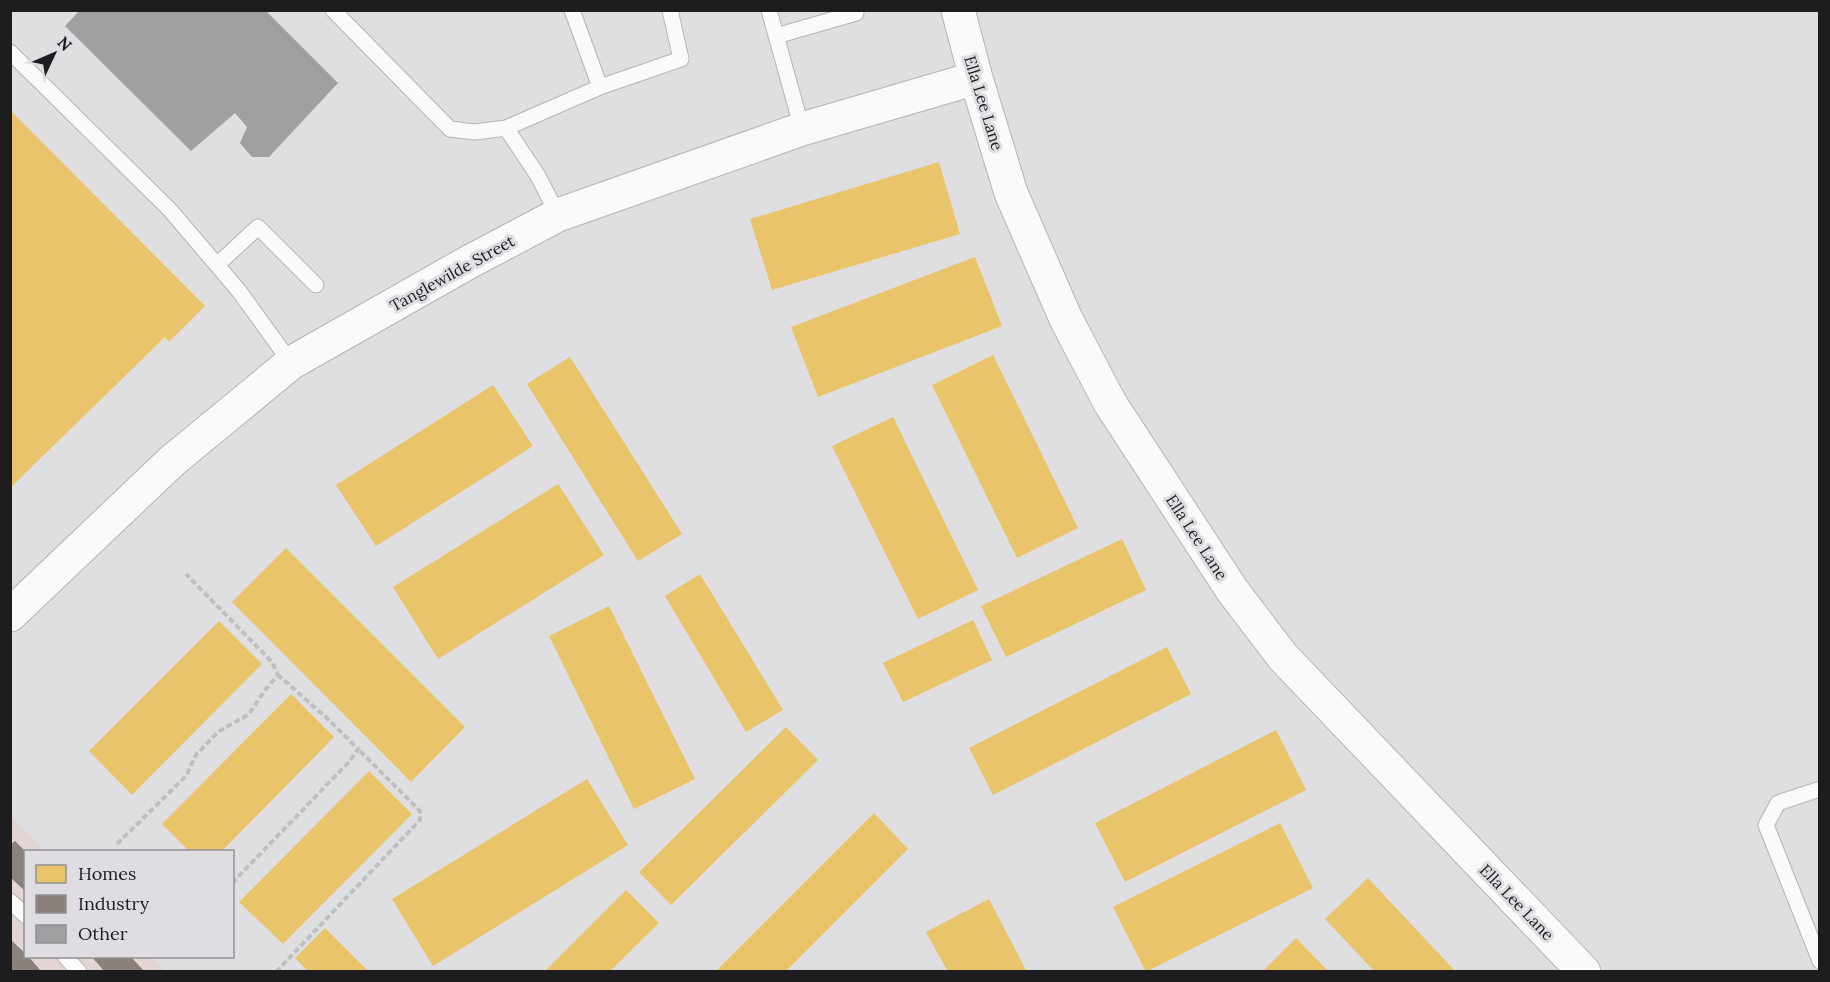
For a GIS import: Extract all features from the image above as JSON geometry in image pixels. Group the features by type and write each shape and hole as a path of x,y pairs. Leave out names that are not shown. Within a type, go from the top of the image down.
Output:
{"street":[{"name":"Ella Lee Lane","path":"958,10 1011,193 1066,319 1110,403 1232,590 1283,657 1584,972"},
{"name":"Tanglewilde Street","path":"10,615 172,461 291,363 469,262 558,215 802,129 976,78"}],"lane":[{"path":"333,10 450,129 475,132 506,128 600,87 681,58 670,10"},
{"path":"573,10 600,87"},
{"path":"769,10 802,129"},
{"path":"776,36 856,14 855,10"},
{"path":"10,52 170,210 239,291 291,363"},
{"path":"506,128 538,176 558,215"},
{"path":"217,265 258,227 316,285"},
{"path":"1811,972 1820,963 1766,825 1778,803 1820,789"},
{"path":"10,901 24,914"},
{"path":"66,958 79,972"}],"path":[{"path":"186,574 272,662 278,675 330,720 420,811 420,820 276,972"},
{"path":"117,844 186,776 196,755 218,732 249,714 278,675"},
{"path":"234,881 349,762 358,749"}],"shaded area":[{"path":"10,815 45,850 24,850 24,958 151,958 165,971 11,971"}],"building: Homes":[{"path":"10,110 205,306 169,342 165,337 10,488"},
{"path":"939,162 960,234 772,290 750,219"},
{"path":"975,257 1002,326 818,397 791,327"},
{"path":"993,355 1078,528 1017,558 932,385"},
{"path":"570,357 682,534 638,561 527,384"},
{"path":"493,385 533,446 376,546 336,485"},
{"path":"893,417 978,590 918,619 832,446"},
{"path":"558,484 604,555 438,659 393,587"},
{"path":"1122,539 1146,590 1006,657 981,606"},
{"path":"286,548 465,727 411,782 232,602"},
{"path":"700,574 783,710 746,732 665,596"},
{"path":"609,606 695,779 634,809 549,636"},
{"path":"973,620 992,660 903,702 883,663"},
{"path":"219,621 262,664 132,795 89,751"},
{"path":"1167,647 1191,694 993,795 969,748"},
{"path":"291,694 334,737 223,850 188,850 162,824"},
{"path":"786,727 818,760 671,905 639,872"},
{"path":"1276,730 1306,790 1125,882 1095,823"},
{"path":"369,771 412,814 283,944 239,902"},
{"path":"587,779 628,845 433,966 392,899"},
{"path":"874,813 908,849 785,972 715,972"},
{"path":"1280,823 1313,888 1146,972 1113,907"},
{"path":"1368,878 1456,972 1375,972 1325,919"},
{"path":"626,890 659,923 609,972 544,972"},
{"path":"989,899 1027,972 948,972 926,932"},
{"path":"325,928 369,972 309,972 295,958"},
{"path":"1296,938 1329,972 1262,972"}],"building: Industry":[{"path":"15,841 24,850 24,890 10,877 10,845"},
{"path":"10,939 24,952 24,958 30,958 42,972 10,972"},
{"path":"93,958 132,958 145,972 105,972"}],"building: Other":[{"path":"80,10 265,10 338,83 269,157 252,157 240,143 247,127 235,113 191,151 65,26"}]}
